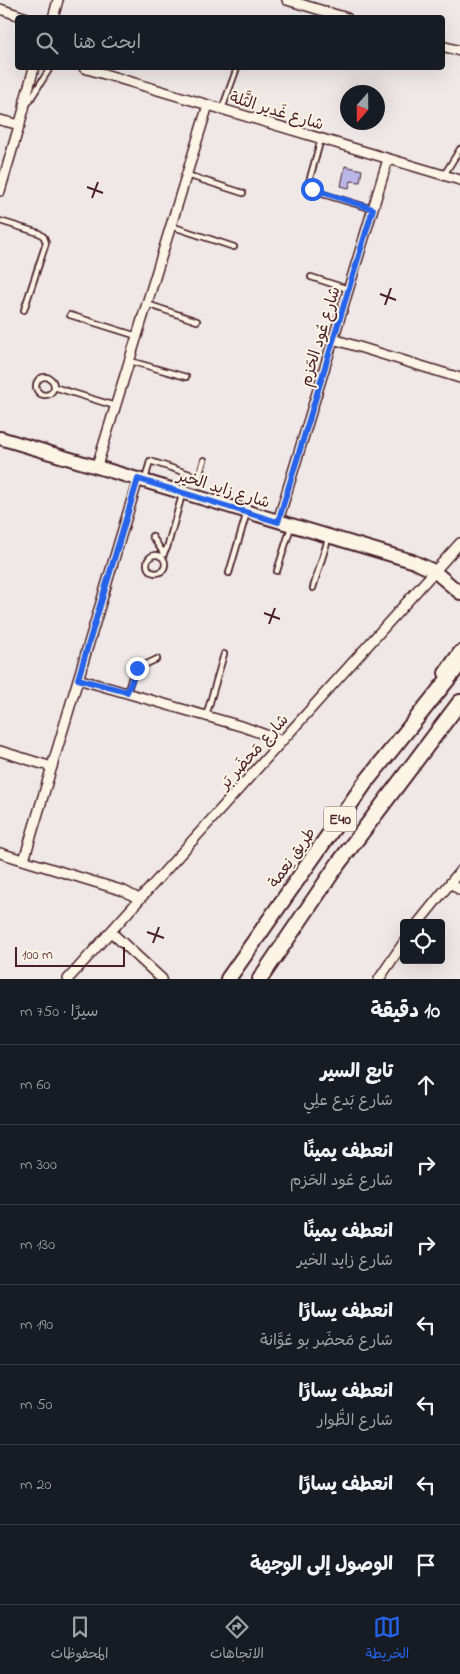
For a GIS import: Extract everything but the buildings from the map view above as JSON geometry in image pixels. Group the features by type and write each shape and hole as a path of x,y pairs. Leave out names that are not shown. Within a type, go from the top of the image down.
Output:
{"main road":[{"name":"طريق نِعمة","path":"228,979 365,783 460,664"},
{"name":"E40","path":"260,979 338,864 460,702"}],"street":[{"path":"54,15 58,0"},
{"path":"287,0 337,15"},
{"path":"0,10 17,15"},
{"path":"445,47 460,51"},
{"path":"0,192 20,126 24,100 33,70"},
{"name":"شارع غَدير الثَّلة","path":"91,70 460,180"},
{"path":"97,466 208,104"},
{"path":"0,120 20,126"},
{"name":"شارع عُود الحَزم","path":"278,522 388,159"},
{"path":"334,339 460,378"},
{"name":"شارع زايد الخير","path":"0,438 412,561 434,571 460,593"},
{"path":"24,860 78,679 141,480"},
{"name":"شارع مَحضَر بَر","path":"68,979 460,543"},
{"path":"431,700 437,686 460,652"},
{"path":"78,679 206,716 282,741"},
{"path":"0,751 52,767"},
{"path":"0,853 124,891 139,899"},
{"path":"421,919 460,871"},
{"path":"451,883 460,890"},
{"path":"111,932 162,979"},
{"path":"379,979 400,948"}],"lane":[{"path":"24,109 49,70"},
{"path":"222,109 236,70"},
{"path":"321,139 308,185 319,193 373,209"},
{"path":"444,175 460,150"},
{"path":"186,175 243,193"},
{"path":"0,221 44,237 46,243 24,310"},
{"path":"170,226 234,247"},
{"path":"311,277 349,290"},
{"path":"147,304 197,321"},
{"path":"70,315 137,336"},
{"path":"129,361 186,377"},
{"path":"43,376 49,377 53,381 54,387 52,392 46,395 36,390 36,384 38,379 43,376"},
{"path":"54,387 116,406"},
{"path":"141,480 150,461 199,477 204,460"},
{"path":"163,556 182,493"},
{"path":"229,573 247,512"},
{"path":"277,571 292,525"},
{"path":"152,536 163,556 164,562 161,572 155,574 150,572 147,561 150,557 163,556"},
{"path":"313,588 328,536"},
{"path":"206,716 224,654"},
{"path":"127,692 134,670 157,659"}],"route":[{"path":"137,668 134,670 127,692 78,679 138,479 278,522 373,209 319,193 312,189"}]}
